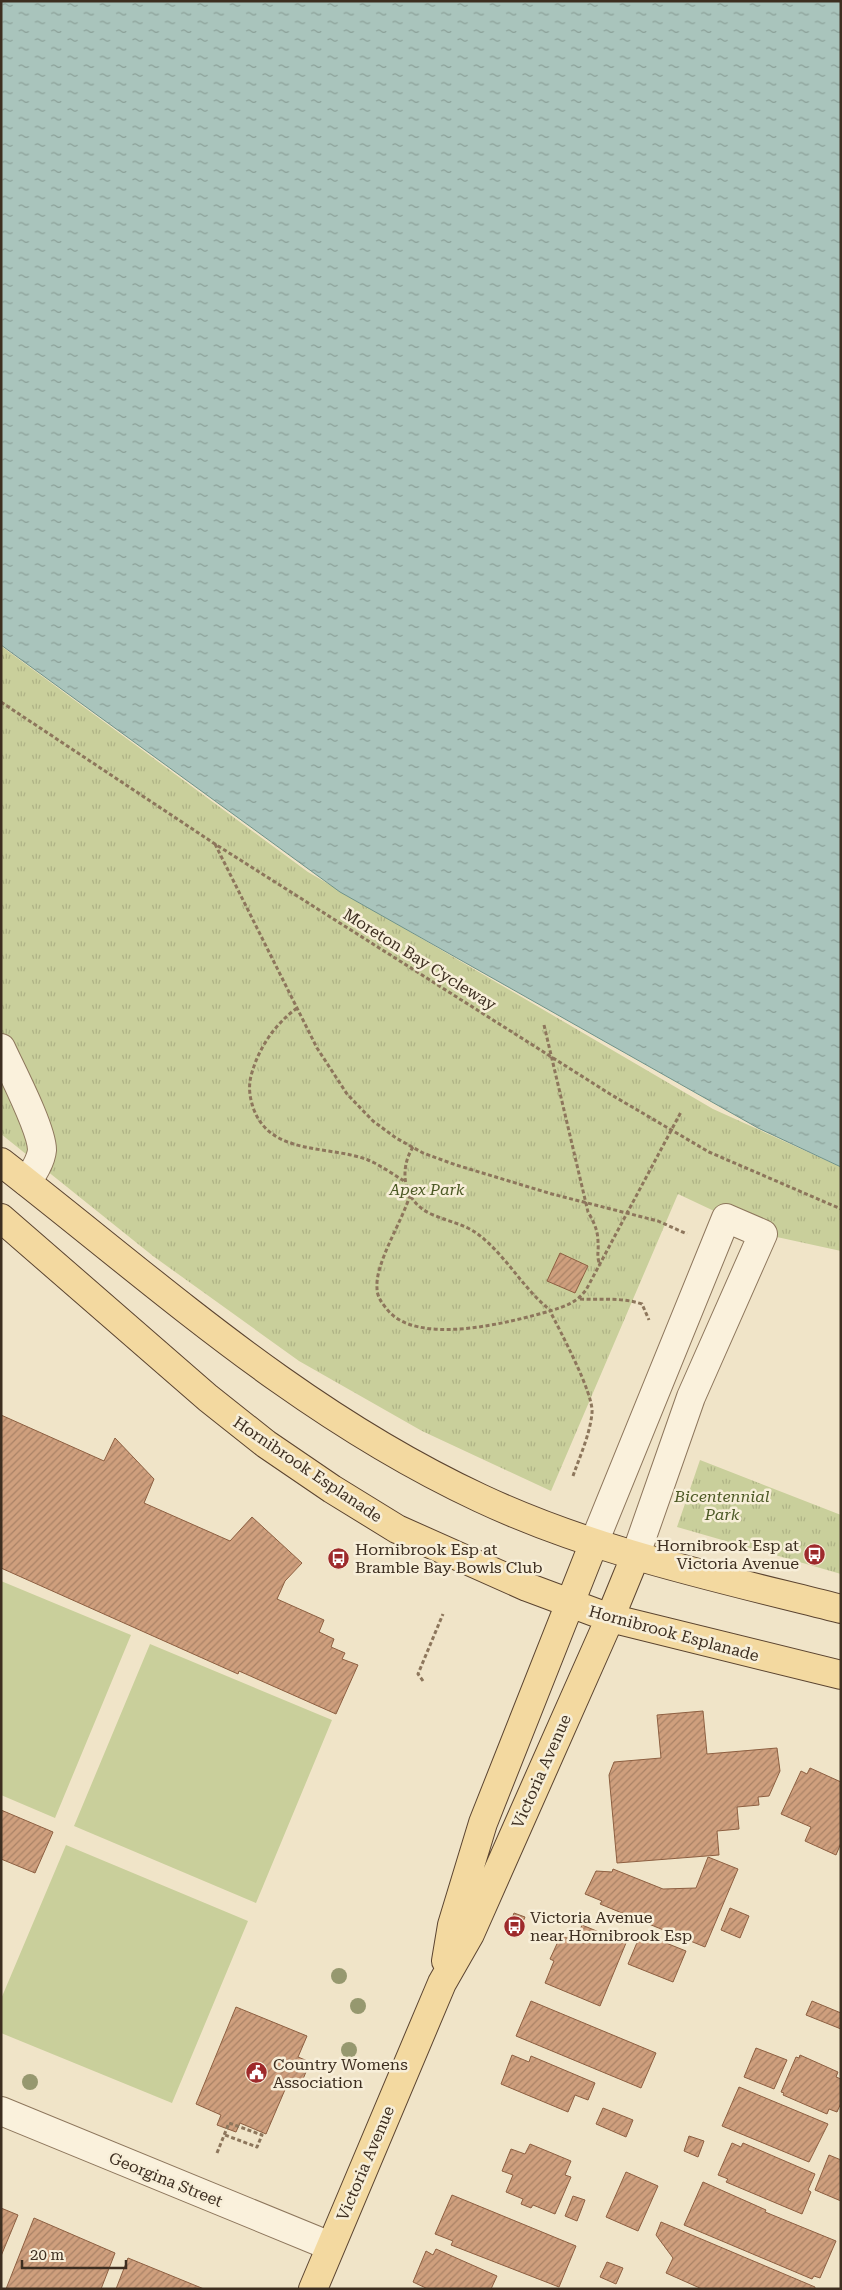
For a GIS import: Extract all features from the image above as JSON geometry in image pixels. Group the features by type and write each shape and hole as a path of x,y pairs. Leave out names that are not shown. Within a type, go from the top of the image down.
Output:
{"main road":[{"path":"1,1162 206,1327 323,1410 421,1470 482,1499 594,1544 635,1557 841,1609"},
{"name":"Hornibrook Esplanade","path":"1,1218 208,1398 266,1444 332,1490 397,1529 464,1561 569,1605 610,1618 841,1675"},
{"name":"Victoria Avenue","path":"442,1983 452,1925 483,1823 540,1684 594,1544"},
{"name":"Victoria Avenue","path":"313,2289 442,1983 470,1934 610,1618 635,1557"}],"street":[{"path":"1,1048 36,1127 42,1150 27,1182"},
{"path":"594,1544 726,1218 764,1234 691,1397 635,1557"},
{"name":"Georgina Street","path":"1,2111 330,2246"}],"path":[{"name":"Moreton Bay Cycleway","path":"1,702 214,844 552,1057 709,1152 841,1209"},
{"path":"214,844 317,1048 347,1094 373,1121 413,1147 456,1165 586,1204 658,1221 714,1247"},
{"path":"297,1008 276,1028 262,1047 254,1064 249,1081 250,1099 256,1116 267,1129 280,1139 294,1145 348,1154 368,1160 404,1181"},
{"path":"544,1025 586,1204 596,1225 599,1244 596,1253 600,1266"},
{"path":"410,1195 404,1214 377,1276 377,1289 380,1300 388,1312 397,1318 418,1326 453,1330 512,1322 571,1305 579,1299 600,1266 681,1112"},
{"path":"413,1147 404,1172 404,1181 410,1195 420,1207 431,1214 467,1226 484,1239 503,1258 532,1295 550,1311 583,1378 593,1411 588,1434 572,1476"},
{"path":"579,1299 620,1299 642,1304"},
{"path":"422,1681 418,1674 443,1614"},
{"path":"217,2153 224,2134 229,2122 262,2135 257,2147 224,2134"}],"green space":[{"name":"Apex Park","path":"1,646 308,872 713,1109 841,1167 841,1251 763,1234 678,1194 551,1491 422,1431 299,1361 153,1256 1,1134"},
{"name":"Bicentennial Park","path":"700,1460 841,1515 841,1574 677,1527"},
{"path":"1,1581 131,1635 55,1818 1,1795"},
{"path":"150,1644 332,1720 256,1903 74,1826"},
{"path":"66,1845 248,1921 172,2103 1,2033 1,1999"}],"water":[{"path":"1,1 841,1 841,1167 758,1128 340,892 1,645"}],"building":[{"path":"560,1253 588,1266 575,1293 547,1281"},
{"path":"1,1415 104,1461 115,1438 154,1479 144,1503 230,1541 252,1517 302,1563 285,1581 277,1599 324,1620 319,1632 334,1639 331,1647 345,1653 342,1659 358,1665 336,1714 239,1671 238,1674 1,1568"},
{"path":"703,1711 707,1754 777,1748 780,1771 769,1796 758,1797 759,1805 737,1807 739,1829 717,1831 719,1855 617,1863 609,1775 614,1762 661,1758 657,1715"},
{"path":"810,1768 841,1782 841,1843 836,1855 805,1841 811,1827 781,1814 801,1771 807,1774"},
{"path":"1,1810 53,1832 35,1873 1,1859"},
{"path":"708,1857 738,1869 705,1947 600,1904 602,1901 585,1894 596,1871 612,1872 613,1869 663,1889 696,1888"},
{"path":"730,1908 749,1916 740,1938 721,1930"},
{"path":"514,1913 525,1917 517,1936 507,1932"},
{"path":"582,1925 626,1943 600,2006 545,1983 554,1961 550,1959 561,1935 575,1942"},
{"path":"641,1933 686,1951 673,1982 628,1964"},
{"path":"531,2001 656,2053 641,2088 516,2036"},
{"path":"812,2001 841,2013 841,2029 806,2015"},
{"name":"Country Womens Association","path":"236,2007 307,2036 298,2057 310,2062 299,2089 287,2085 266,2134 240,2123 236,2132 217,2125 221,2115 196,2104"},
{"path":"756,2048 787,2060 774,2089 744,2077"},
{"path":"512,2055 529,2062 531,2056 595,2083 588,2100 575,2095 568,2112 501,2084"},
{"path":"800,2055 838,2072 836,2077 841,2079 841,2103 837,2112 829,2109 827,2114 783,2095 784,2093 781,2092 796,2057 799,2058"},
{"path":"739,2087 828,2124 809,2162 722,2126"},
{"path":"603,2108 633,2120 626,2137 596,2124"},
{"path":"689,2136 704,2141 698,2157 684,2151"},
{"path":"732,2143 741,2147 743,2143 815,2174 808,2190 811,2192 802,2214 726,2182 728,2179 718,2175"},
{"path":"530,2144 571,2161 565,2175 571,2177 555,2214 533,2205 531,2208 521,2204 523,2199 506,2192 513,2175 502,2171 511,2149 525,2154"},
{"path":"829,2155 841,2160 841,2201 815,2190"},
{"path":"626,2172 658,2186 638,2231 606,2217"},
{"path":"703,2182 766,2210 765,2212 836,2241 820,2278 814,2276 812,2279 684,2225"},
{"path":"452,2195 576,2246 559,2287 451,2245 453,2241 435,2234"},
{"path":"573,2196 585,2200 577,2221 565,2216"},
{"path":"1,2208 18,2215 1,2256"},
{"path":"34,2218 115,2253 101,2289 6,2289"},
{"path":"661,2222 815,2287 815,2289 702,2289 666,2273 673,2258 656,2235"},
{"path":"436,2249 497,2276 491,2289 428,2289 413,2282 426,2251 433,2255"},
{"path":"128,2258 204,2289 116,2289"},
{"path":"607,2262 623,2268 616,2284 600,2277"}],"place":[{"name":"Hornibrook Esp at Victoria Avenue","path":"815,1554"},
{"name":"Hornibrook Esp at Bramble Bay Bowls Club","path":"339,1558"},
{"name":"Victoria Avenue near Hornibrook Esp","path":"514,1926"},
{"name":"Country Womens Association","path":"257,2073"}]}
